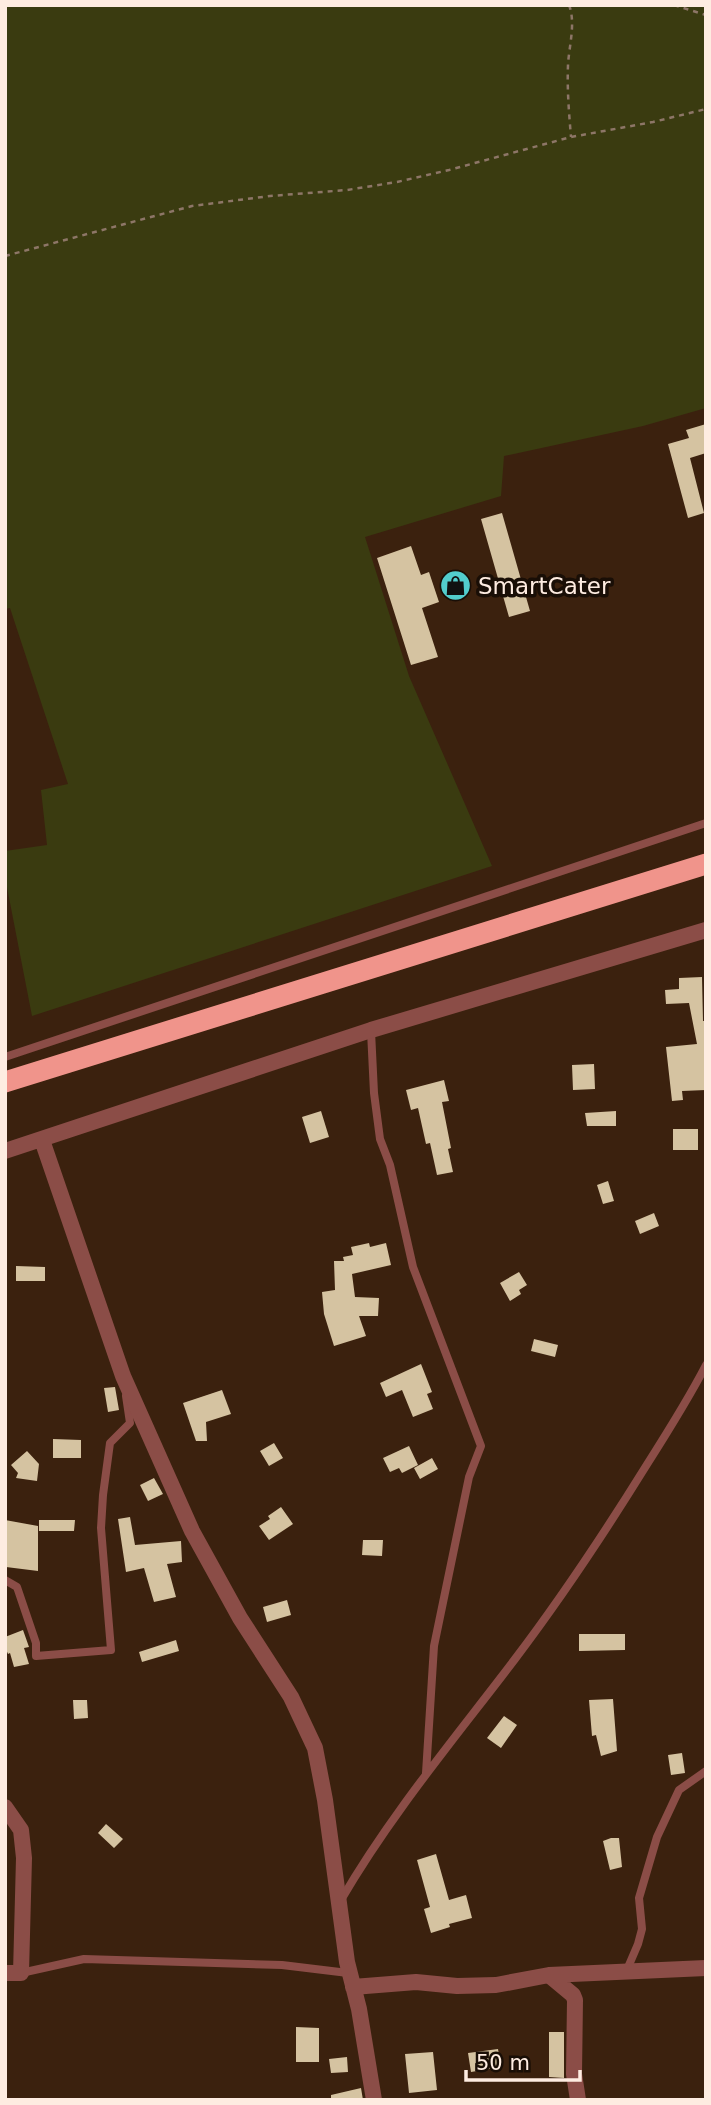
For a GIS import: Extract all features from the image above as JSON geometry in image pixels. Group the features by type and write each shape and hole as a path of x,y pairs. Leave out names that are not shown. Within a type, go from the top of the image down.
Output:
{"highway":[{"path":"5,1082 703,864"}],"street":[{"path":"5,1151 371,1030 706,930"},
{"path":"41,1140 123,1376 192,1531 240,1618 291,1697 315,1748 351,1980 369,2061 374,2100"},
{"path":"5,1807 21,1830 24,1858 13,1973"},
{"path":"351,1980 457,1986 496,1985 549,1975 706,1968"},
{"path":"549,1975 573,1995 575,2000 574,2074 577,2098"}],"lane":[{"path":"5,1057 706,823"},
{"path":"371,1030 374,1094 380,1139 390,1165 413,1267 481,1446 469,1477 434,1646 426,1773"},
{"path":"340,1901 360,1867 426,1773 517,1656 613,1519 706,1365"},
{"path":"5,1580 16,1587 36,1643 36,1656 111,1650 101,1528 110,1443 130,1423 123,1376"},
{"path":"626,1972 642,1929 639,1898 646,1866 657,1837 679,1790 706,1771"},
{"path":"13,1973 84,1959 282,1965 351,1980"}],"path":[{"path":"569,5 572,14 568,67 571,137"},
{"path":"674,5 706,15"},
{"path":"5,256 192,206 397,182 571,137 706,109"}],"shaded area":[{"path":"5,5 706,5 706,408 643,426 504,456 501,496 365,537 409,676 492,866 32,1016 5,877 5,851 47,845 41,790 68,784 10,608 5,609"}],"building":[{"path":"706,424 706,453 690,458 704,513 688,518 668,444 689,438 686,430"},
{"path":"502,513 530,611 509,617 481,519"},
{"path":"411,546 421,575 429,572 439,602 422,608 438,657 411,665 377,558"},
{"path":"702,977 703,1021 706,1021 706,1090 682,1091 683,1100 672,1101 666,1047 697,1044 689,1003 666,1004 665,990 679,989 679,978"},
{"path":"594,1064 595,1089 573,1090 572,1065"},
{"path":"444,1080 449,1101 442,1102 453,1172 437,1175 430,1143 426,1144 418,1108 411,1110 406,1090"},
{"path":"321,1111 329,1137 310,1143 302,1117"},
{"path":"616,1111 616,1126 587,1126 585,1113"},
{"path":"673,1129 698,1129 698,1150 673,1150"},
{"path":"608,1181 614,1201 603,1204 597,1185"},
{"path":"654,1213 659,1226 640,1234 635,1221"},
{"path":"369,1243 370,1247 386,1243 391,1265 352,1274 355,1297 379,1298 378,1316 359,1316 366,1336 334,1346 324,1314 322,1292 335,1290 334,1261 344,1261 343,1257 353,1255 351,1247"},
{"path":"16,1266 45,1267 45,1281 16,1281"},
{"path":"519,1272 527,1285 519,1290 521,1294 510,1301 500,1283"},
{"path":"534,1339 558,1345 555,1357 531,1351"},
{"path":"421,1364 432,1392 427,1394 433,1409 413,1417 402,1390 386,1397 380,1383"},
{"path":"115,1387 119,1410 108,1412 104,1388"},
{"path":"222,1390 231,1414 206,1422 207,1441 196,1441 183,1403"},
{"path":"53,1439 81,1440 81,1458 53,1458"},
{"path":"274,1443 283,1458 269,1466 260,1451"},
{"path":"409,1446 418,1465 402,1473 399,1468 390,1472 383,1458"},
{"path":"27,1451 39,1464 37,1481 16,1478 18,1473 11,1465"},
{"path":"432,1458 438,1469 420,1479 414,1468"},
{"path":"154,1478 163,1494 148,1501 140,1485"},
{"path":"281,1507 293,1524 269,1540 259,1526"},
{"path":"130,1517 135,1545 181,1541 182,1562 167,1564 176,1597 154,1602 144,1568 126,1572 118,1519"},
{"path":"5,1520 38,1526 38,1571 6,1567"},
{"path":"39,1520 75,1520 74,1531 39,1531"},
{"path":"363,1540 383,1540 382,1556 362,1555"},
{"path":"287,1600 291,1615 267,1622 263,1607"},
{"path":"23,1630 29,1647 24,1648 29,1664 14,1667 5,1647 5,1637"},
{"path":"579,1634 625,1634 625,1650 579,1651"},
{"path":"176,1640 179,1651 142,1662 139,1652"},
{"path":"613,1699 617,1751 601,1756 596,1735 592,1736 589,1700"},
{"path":"73,1700 87,1700 88,1718 74,1719"},
{"path":"504,1716 517,1725 501,1748 487,1738"},
{"path":"682,1753 685,1773 671,1775 668,1755"},
{"path":"106,1824 123,1839 114,1848 98,1833"},
{"path":"619,1838 622,1867 610,1870 603,1841"},
{"path":"436,1854 449,1900 466,1895 472,1918 449,1924 450,1927 431,1933 424,1909 430,1907 417,1860"},
{"path":"296,2027 319,2028 319,2062 296,2062"},
{"path":"549,2032 564,2032 564,2078 549,2077"},
{"path":"498,2049 501,2067 471,2072 468,2053"},
{"path":"433,2052 437,2090 409,2093 405,2054"},
{"path":"347,2057 348,2072 331,2073 329,2059"},
{"path":"361,2088 363,2100 331,2100 331,2095"}],"place":[{"name":"SmartCater","path":"455,586"}]}
